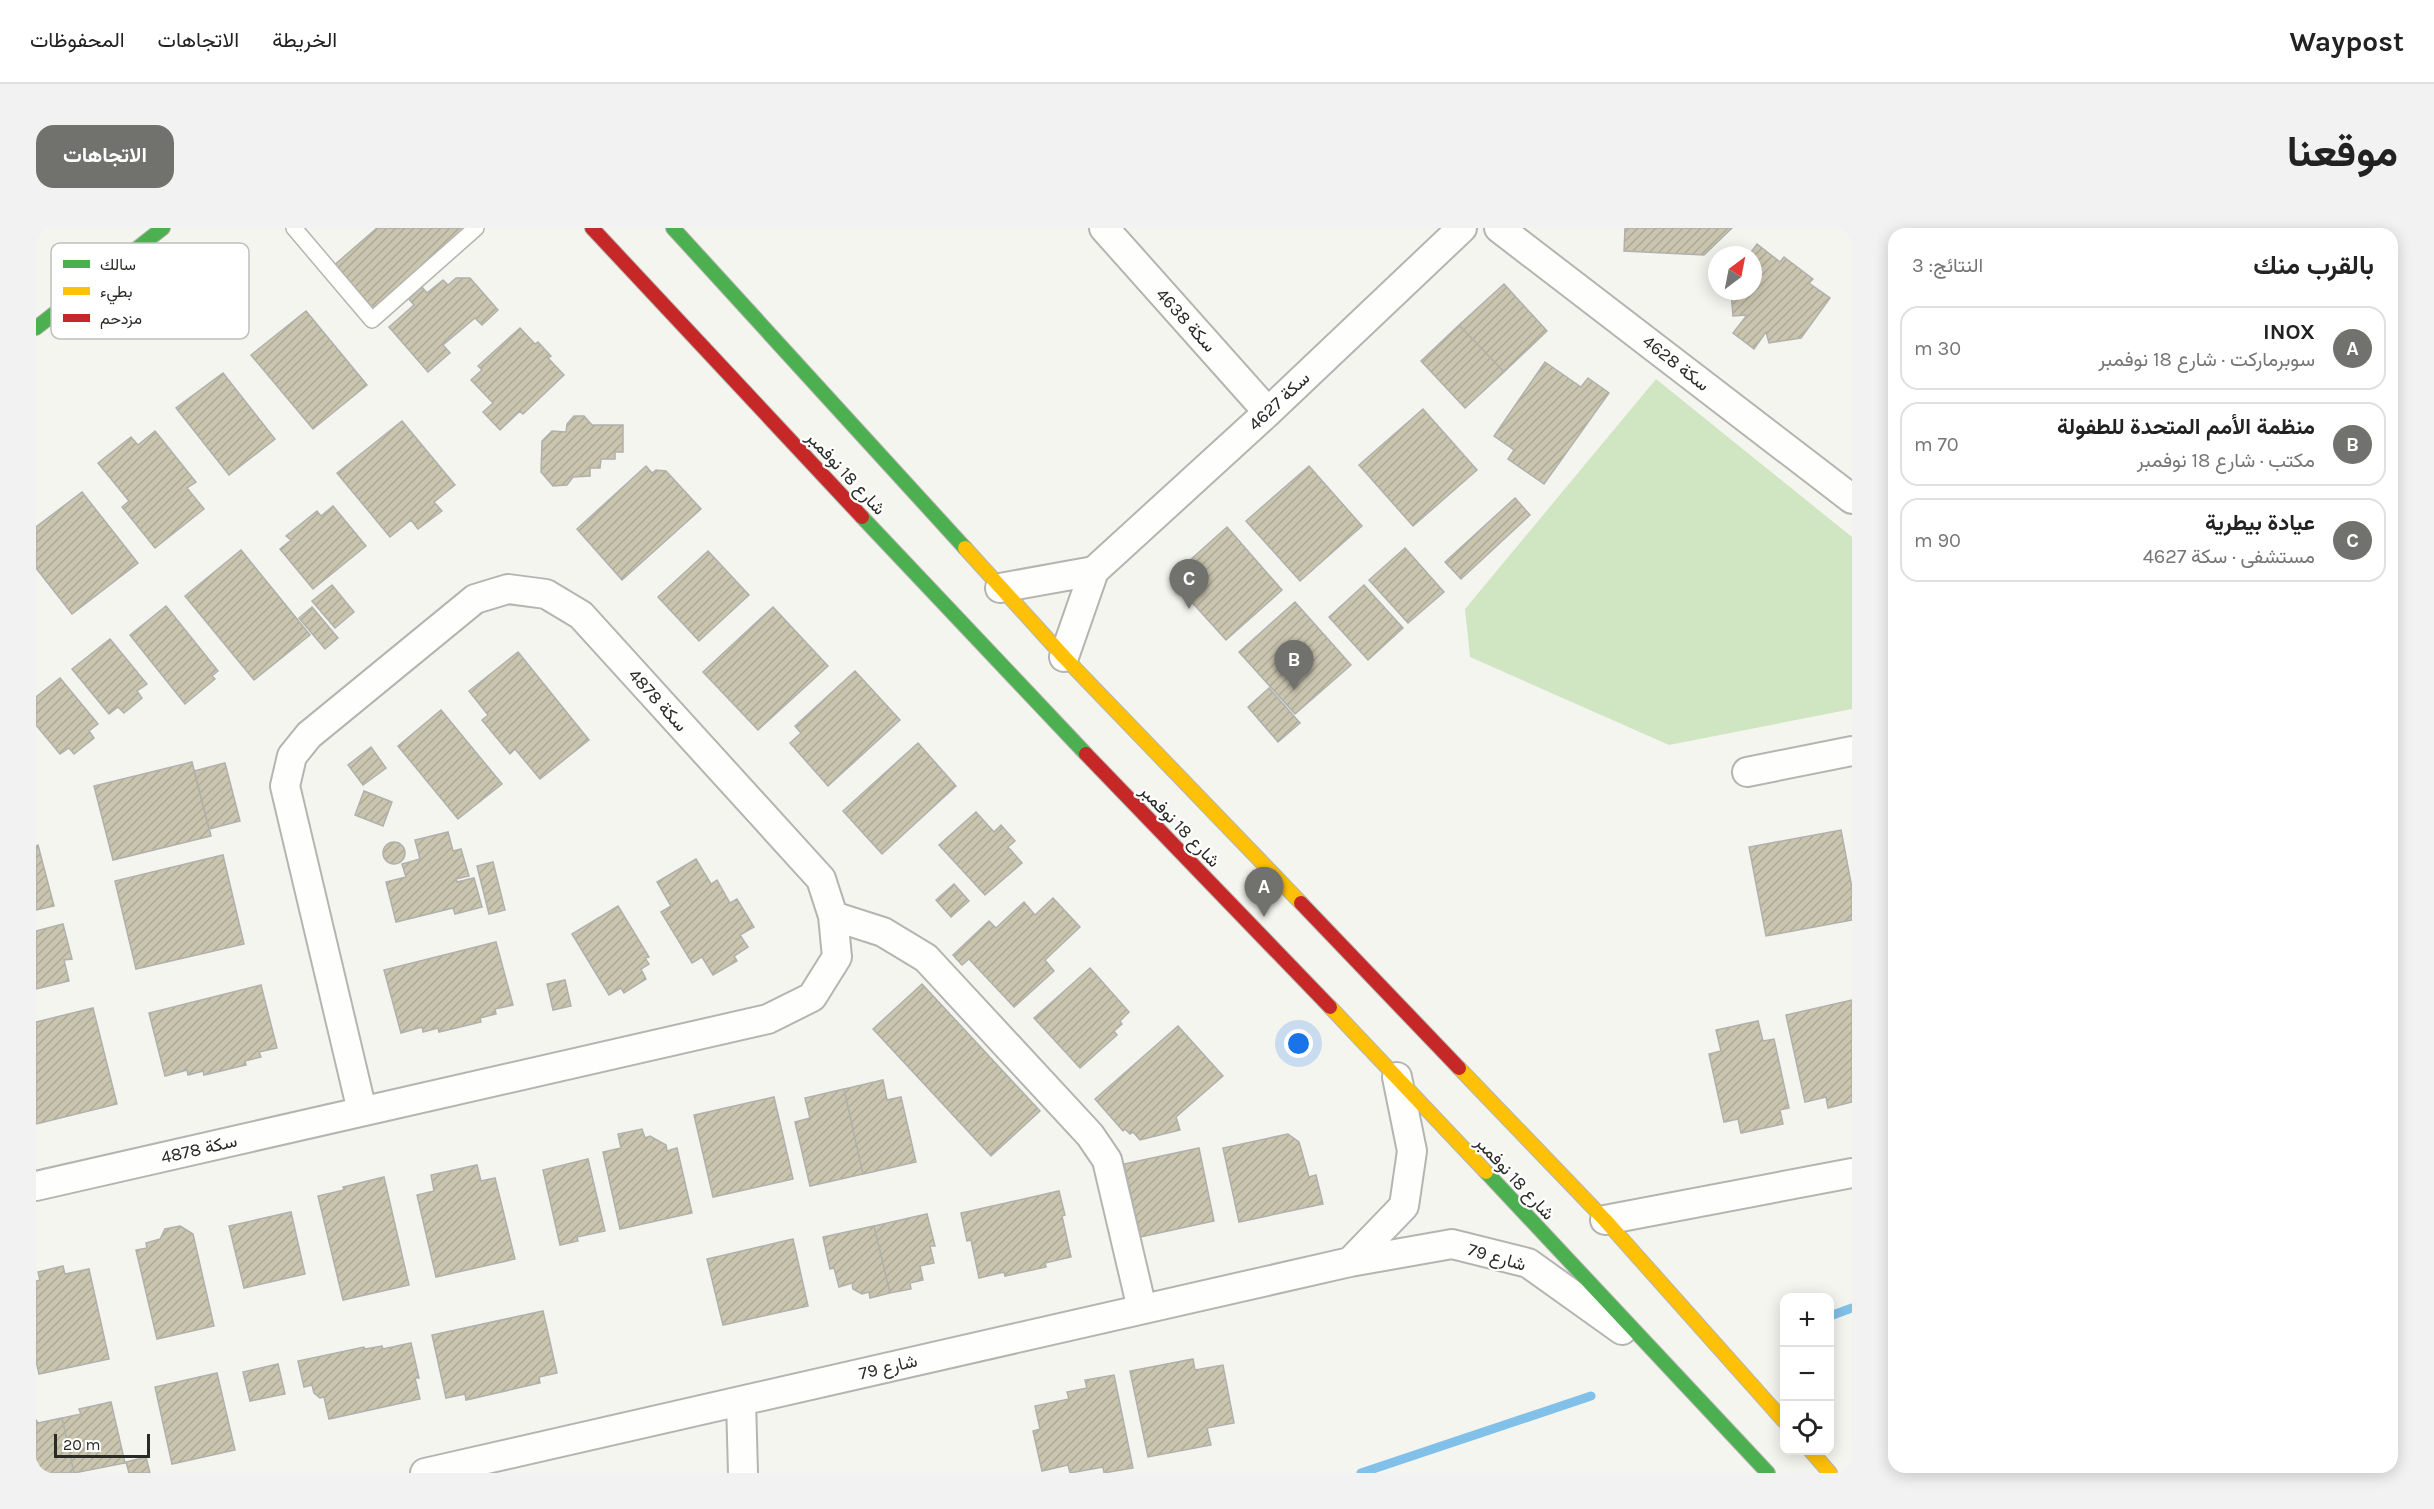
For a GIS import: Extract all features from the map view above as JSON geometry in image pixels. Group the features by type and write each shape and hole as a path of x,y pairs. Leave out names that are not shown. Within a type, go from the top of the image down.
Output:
{"main road":[{"path":"144,243 163,228"},
{"name":"شارع 18 نوفمبر","path":"592,228 984,647 1397,1077 1768,1473"},
{"name":"شارع 18 نوفمبر","path":"673,228 1064,657 1605,1220 1780,1415"},
{"path":"36,328 51,316"},
{"path":"1814,1455 1830,1473"}],"street":[{"name":"سكة 4638","path":"1104,228 1268,412"},
{"name":"سكة 4627","path":"1064,657 1094,571 1268,412 1462,228"},
{"name":"سكة 4628","path":"1499,228 1852,499"},
{"path":"1000,588 1094,571"},
{"name":"سكة 4878","path":"36,1186 768,1019 812,996 837,957 833,916 821,879 581,615 546,594 508,589 475,599 309,735 292,756 285,786 362,1111"},
{"path":"1748,772 1852,751"},
{"path":"833,916 883,932 926,958 1090,1135 1107,1160 1142,1309"},
{"path":"1350,1262 1404,1206 1413,1151 1397,1077"},
{"path":"1605,1220 1852,1173"},
{"name":"79 شارع","path":"425,1473 1350,1262 1452,1244 1528,1263 1655,1354"},
{"path":"741,1401 742,1473"}],"lane":[{"path":"294,228 372,320 476,228"}],"green space":[{"path":"1656,379 1852,537 1852,709 1669,745 1470,657 1465,609"}],"building":[{"path":"377,228 460,228 463,231 371,311 332,267"},
{"path":"1625,228 1732,228 1713,246 1708,246 1708,251 1704,255 1624,251"},
{"path":"1762,248 1780,262 1784,257 1813,279 1809,283 1830,298 1801,338 1769,343 1766,332 1754,349 1733,333 1747,315 1733,316 1732,300 1762,300"},
{"path":"456,278 470,278 498,310 482,325 475,318 443,345 450,353 428,372 389,327 414,305 409,299 422,287 427,293 443,280 448,285"},
{"path":"1504,284 1547,331 1504,372 1459,325"},
{"path":"306,311 367,385 313,429 251,355"},
{"path":"1459,325 1504,372 1465,408 1421,361"},
{"path":"520,328 535,344 538,342 551,356 548,358 564,375 523,414 520,411 500,430 483,412 493,403 471,380 482,370 478,366"},
{"path":"1545,362 1581,387 1588,378 1609,393 1544,484 1508,459 1514,450 1494,436"},
{"path":"223,373 275,439 229,475 176,408"},
{"path":"1423,409 1477,470 1413,526 1359,465"},
{"path":"574,416 584,416 592,425 623,425 623,452 615,452 615,459 601,459 600,468 590,468 590,476 573,477 567,485 553,486 541,472 542,441 552,431 566,432 567,424"},
{"path":"402,421 455,485 434,502 442,511 418,529 411,520 390,537 337,473"},
{"path":"155,431 196,482 187,488 204,509 155,548 122,507 129,501 98,463 131,437 138,445"},
{"path":"646,466 652,473 656,470 666,471 701,509 622,580 577,529"},
{"path":"1309,466 1362,526 1300,581 1246,521"},
{"path":"82,492 138,563 72,614 36,568 36,527"},
{"path":"1515,498 1530,515 1461,579 1445,562"},
{"path":"333,506 366,546 313,589 280,549 291,540 286,536 317,511 321,516"},
{"path":"1227,527 1282,590 1226,640 1170,578"},
{"path":"1405,548 1444,592 1408,623 1369,580"},
{"path":"241,550 310,635 254,680 185,596"},
{"path":"708,551 749,595 699,641 658,597"},
{"path":"332,585 354,612 335,628 312,601"},
{"path":"1364,585 1403,628 1368,660 1329,617"},
{"path":"1295,602 1351,665 1295,714 1239,652"},
{"path":"166,606 218,671 212,676 215,679 185,704 130,635"},
{"path":"312,607 338,638 325,649 299,618"},
{"path":"773,607 828,666 758,730 703,672"},
{"path":"110,639 147,684 137,691 142,698 124,713 118,707 109,714 72,669"},
{"path":"518,652 589,740 540,779 515,749 510,754 482,720 488,715 469,691"},
{"path":"855,671 900,720 828,786 790,743 801,733 795,726"},
{"path":"60,678 98,724 89,731 94,738 74,754 69,748 60,754 36,725 36,697"},
{"path":"1269,688 1300,723 1278,742 1248,707"},
{"path":"441,710 502,784 458,819 398,746"},
{"path":"918,743 956,786 882,854 843,811"},
{"path":"371,747 386,768 363,785 348,765"},
{"path":"192,762 211,836 113,860 94,786"},
{"path":"225,763 240,821 209,829 194,771"},
{"path":"364,791 392,802 383,826 355,815"},
{"path":"976,812 994,832 1001,825 1015,841 1008,847 1022,863 985,895 939,845"},
{"path":"1841,830 1852,888 1852,920 1766,936 1749,847"},
{"path":"448,832 453,851 461,849 469,876 456,879 457,882 474,878 482,907 455,914 453,908 396,922 386,882 406,877 402,864 420,859 415,840"},
{"path":"394,842 402,845 405,853 402,861 394,864 386,861 383,853 386,845"},
{"path":"38,845 54,906 36,910 36,846"},
{"path":"223,855 244,944 136,969 115,881"},
{"path":"696,859 711,884 717,880 730,903 737,899 754,927 740,935 748,947 734,956 737,961 713,975 702,957 692,963 661,912 671,906 657,882"},
{"path":"493,862 505,910 489,914 477,866"},
{"path":"954,884 969,901 951,917 936,900"},
{"path":"1053,898 1080,927 1045,960 1054,971 1014,1007 969,959 962,965 953,955 989,921 996,928 1024,902 1035,915"},
{"path":"618,906 649,957 645,958 649,964 641,969 646,979 624,993 621,988 609,995 572,934"},
{"path":"63,924 72,959 64,960 69,981 36,989 36,931"},
{"path":"496,942 513,1005 495,1009 496,1014 480,1018 481,1022 439,1032 438,1028 423,1032 422,1027 401,1033 384,970"},
{"path":"1090,968 1129,1012 1120,1021 1122,1024 1114,1031 1117,1035 1080,1068 1034,1018"},
{"path":"565,980 571,1006 553,1010 547,984"},
{"path":"922,984 1040,1111 991,1156 873,1029"},
{"path":"261,985 277,1048 259,1052 261,1057 245,1061 246,1065 204,1075 203,1071 188,1075 187,1070 165,1076 149,1013"},
{"path":"1852,1000 1852,1102 1828,1108 1826,1097 1805,1102 1786,1015"},
{"path":"93,1008 117,1104 36,1124 36,1022"},
{"path":"1758,1021 1763,1041 1774,1039 1789,1108 1780,1110 1783,1124 1741,1133 1738,1119 1724,1122 1709,1054 1721,1051 1716,1030"},
{"path":"1178,1026 1223,1076 1176,1117 1180,1130 1140,1140 1133,1132 1130,1134 1125,1129 1123,1131 1095,1099"},
{"path":"883,1080 887,1100 901,1097 916,1162 863,1174 844,1089"},
{"path":"844,1089 863,1174 810,1186 795,1122 810,1118 805,1098"},
{"path":"774,1097 793,1179 713,1197 694,1115"},
{"path":"642,1129 645,1138 650,1136 666,1145 667,1151 677,1148 692,1213 620,1229 603,1152 621,1148 618,1134"},
{"path":"1288,1134 1299,1142 1309,1177 1316,1175 1323,1204 1239,1222 1223,1148"},
{"path":"1199,1148 1214,1221 1140,1237 1124,1164"},
{"path":"588,1159 605,1231 577,1237 578,1241 560,1245 543,1170"},
{"path":"477,1165 481,1181 495,1178 515,1259 436,1277 417,1195 434,1191 431,1175"},
{"path":"384,1177 409,1285 343,1300 318,1196"},
{"path":"1059,1191 1071,1257 1045,1263 1046,1267 1005,1276 1004,1272 979,1278 971,1240 967,1241 961,1213"},
{"path":"291,1212 305,1274 244,1288 229,1226"},
{"path":"927,1214 935,1246 930,1246 934,1263 920,1266 923,1280 910,1283 911,1289 890,1293 874,1226"},
{"path":"180,1226 193,1234 214,1326 157,1339 136,1250 147,1248 146,1243 160,1239 165,1229"},
{"path":"874,1226 890,1293 870,1298 869,1292 862,1294 853,1289 852,1283 839,1287 834,1268 830,1269 823,1237"},
{"path":"793,1239 808,1306 723,1325 707,1259"},
{"path":"63,1266 65,1274 89,1269 109,1359 39,1374 36,1361 36,1281 40,1280 38,1272"},
{"path":"543,1311 557,1373 539,1377 540,1383 466,1400 465,1394 446,1398 432,1335"},
{"path":"411,1343 419,1378 415,1378 420,1399 329,1419 324,1397 320,1398 314,1393 312,1385 304,1387 298,1361 364,1347 365,1349 382,1346 383,1349"},
{"path":"1193,1359 1195,1370 1223,1365 1234,1423 1207,1428 1211,1445 1148,1457 1130,1371"},
{"path":"278,1364 285,1394 250,1401 243,1372"},
{"path":"217,1373 235,1450 172,1464 155,1387"},
{"path":"1114,1375 1133,1468 1104,1473 1103,1467 1070,1473 1068,1465 1042,1471 1033,1431 1040,1429 1035,1406 1069,1399 1067,1392 1087,1388 1085,1380"},
{"path":"111,1402 125,1463 74,1473 62,1418 81,1414 79,1409"},
{"path":"62,1418 74,1473 36,1473 36,1420 38,1423"},
{"path":"146,1457 150,1473 129,1473 126,1462"}],"waterway":[{"path":"1834,1315 1852,1308"},
{"path":"1361,1473 1591,1396"}],"traffic: fast":[{"path":"144,243 163,228"},
{"path":"673,228 965,548"},
{"path":"36,328 51,316"},
{"path":"862,517 1086,754"},
{"path":"1486,1172 1768,1473"}],"traffic: slow":[{"path":"965,548 1064,657 1301,903"},
{"path":"1330,1007 1486,1172"},
{"path":"1459,1068 1605,1220 1780,1417"},
{"path":"1814,1455 1830,1473"}],"traffic: jam":[{"path":"592,228 862,517"},
{"path":"1086,754 1330,1007"},
{"path":"1301,903 1459,1068"}],"place":[{"name":"عيادة بيطرية","path":"1189,609"},
{"name":"منظمة الأمم المتحدة للطفولة","path":"1294,690"},
{"name":"INOX","path":"1264,917"}]}
